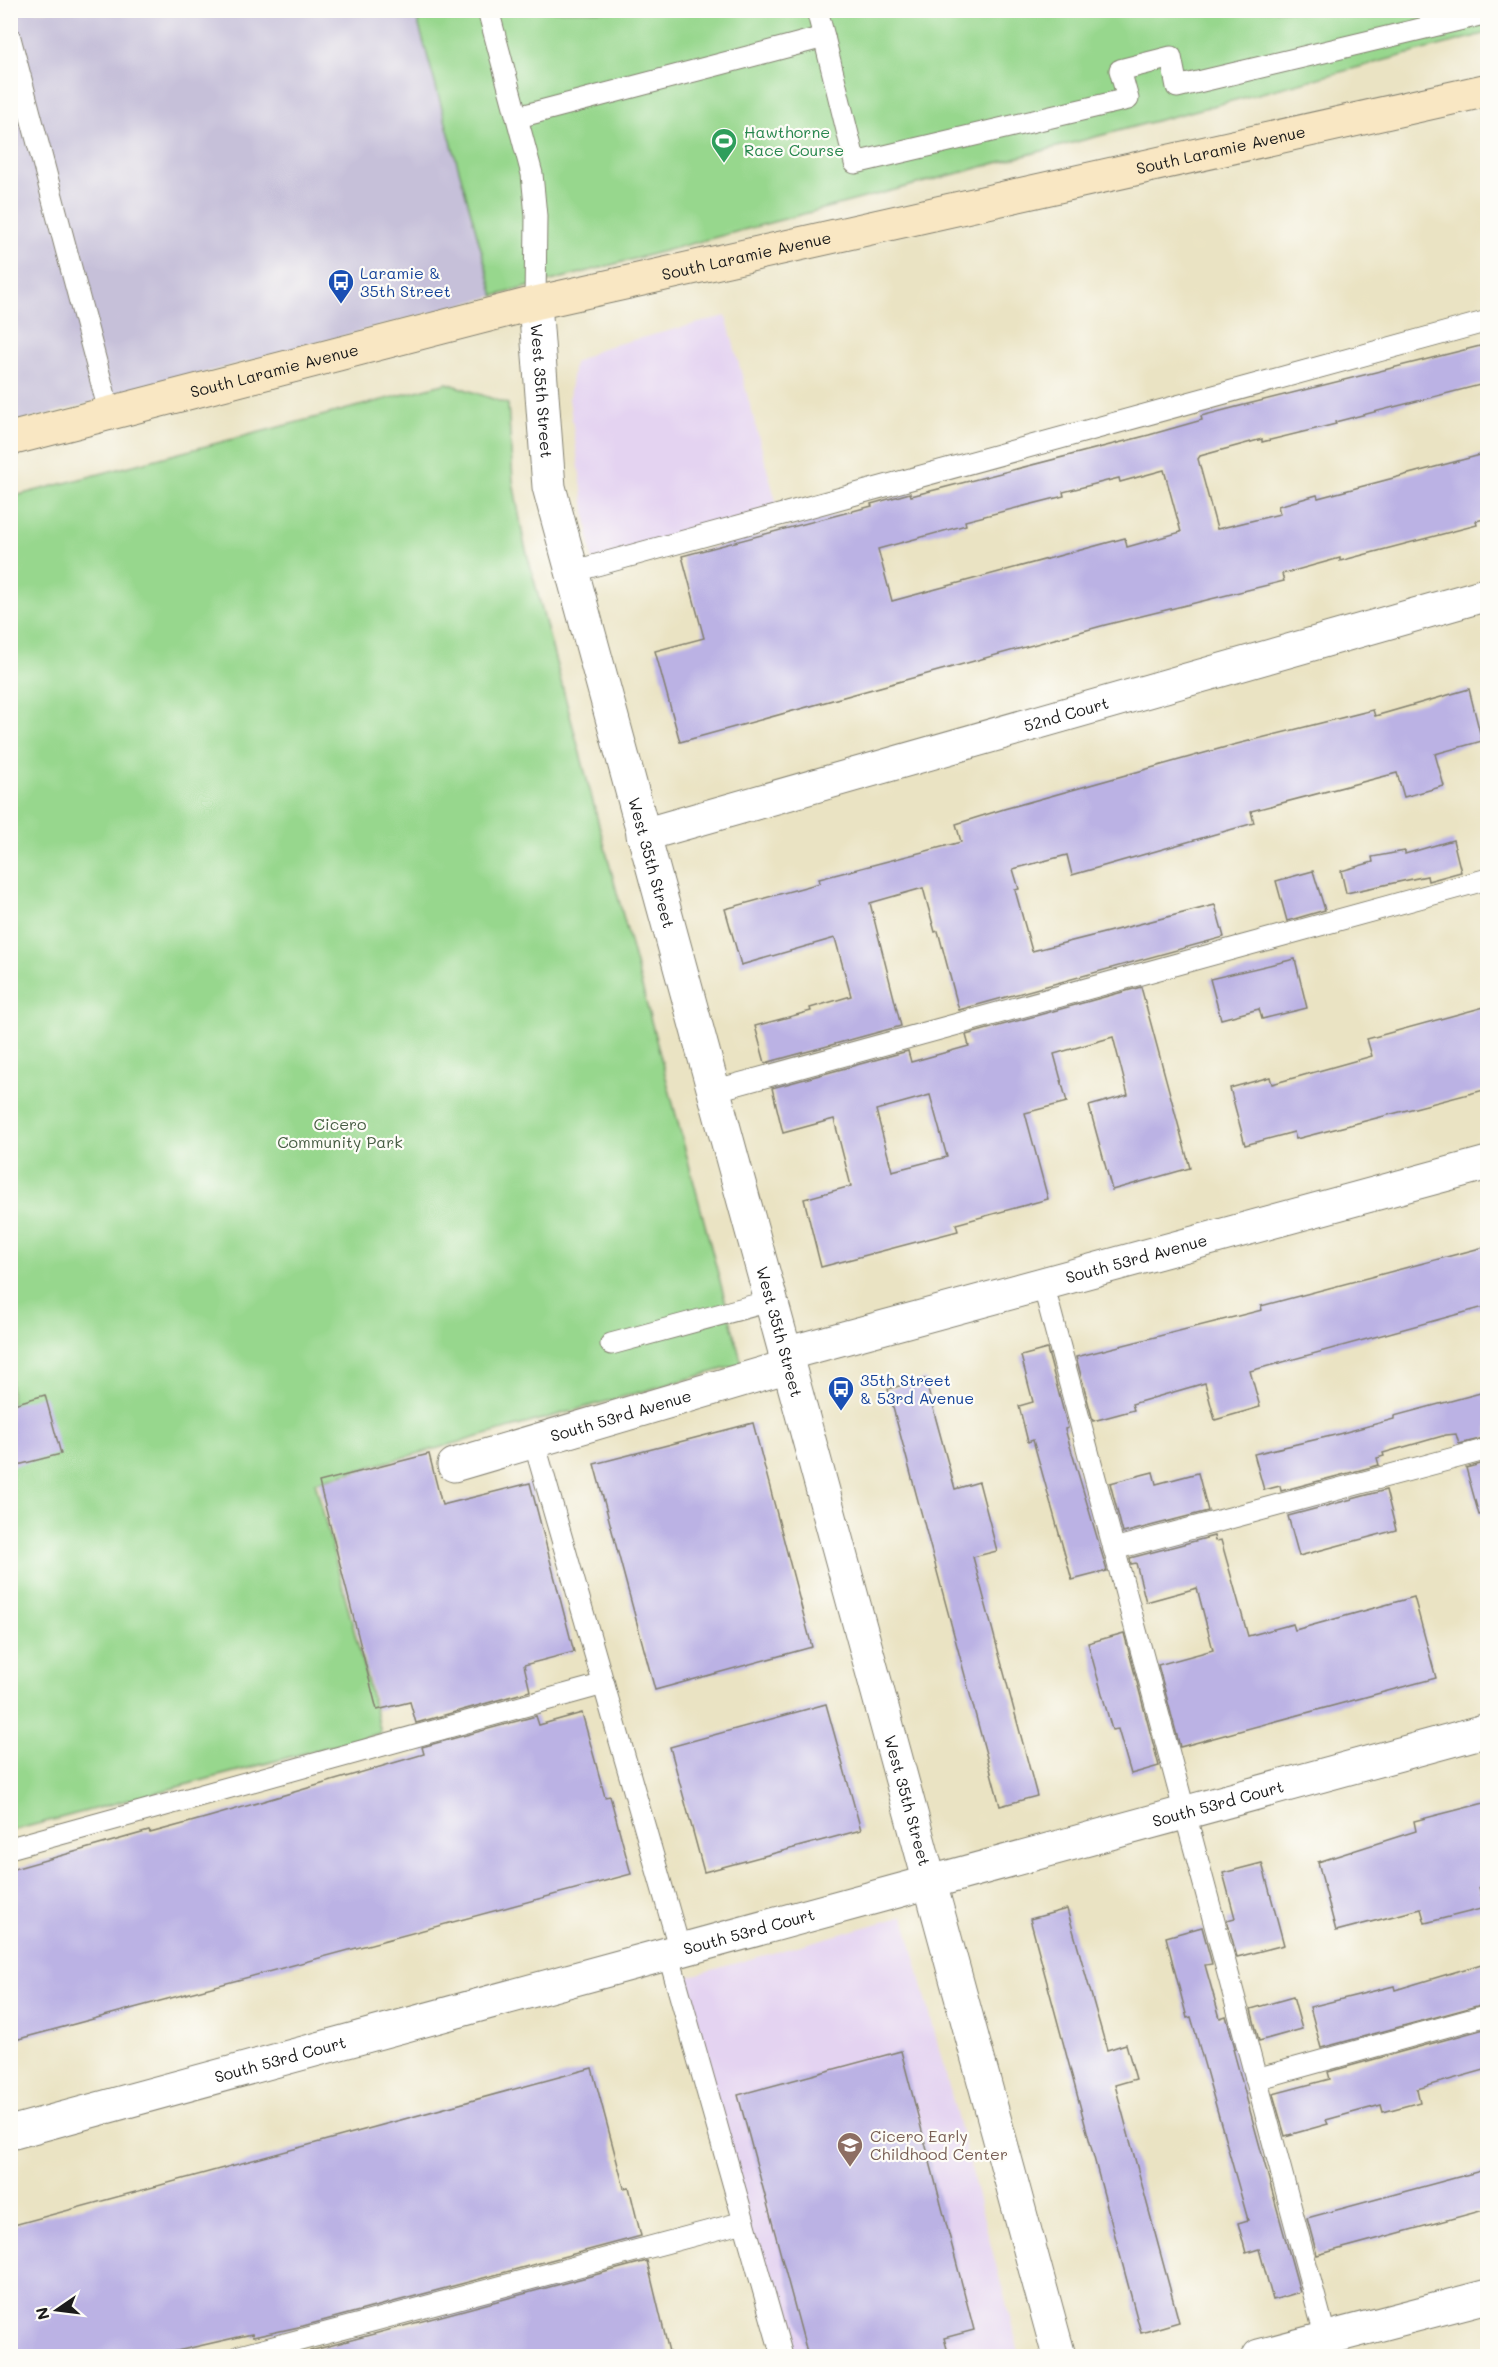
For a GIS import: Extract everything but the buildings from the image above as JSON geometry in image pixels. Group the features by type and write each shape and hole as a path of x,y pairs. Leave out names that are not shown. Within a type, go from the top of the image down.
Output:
{"main road":[{"name":"South Laramie Avenue","path":"10,439 109,411 535,303 1488,90"}],"street":[{"name":"West 35th Street","path":"535,303 549,487 1059,2356"},
{"name":"52nd Court","path":"643,835 1488,594"},
{"name":"South 53rd Avenue","path":"454,1465 534,1442 787,1360 1043,1284 1488,1163"},
{"name":"South 53rd Court","path":"10,2133 1488,1730"},
{"path":"1259,2356 1488,2296"}],"lane":[{"path":"488,10 532,174 536,216 535,303"},
{"path":"817,10 855,163 1128,99 1120,70 1171,57 1177,87 1488,13"},
{"path":"518,117 824,37"},
{"path":"10,38 109,411"},
{"path":"572,572 1488,321"},
{"path":"713,1091 1488,879"},
{"path":"1043,1284 1326,2339"},
{"path":"611,1344 770,1301"},
{"path":"534,1442 604,1684 744,2222 782,2356"},
{"path":"1114,1549 1488,1449"},
{"path":"10,1848 604,1684"},
{"path":"1256,2079 1488,2015"},
{"path":"240,2356 744,2222"}],"shaded area":[{"path":"11,11 415,11 494,296 11,424"},
{"path":"726,316 779,513 593,566 569,398 574,363 602,348"},
{"name":"Cicero Early Childhood Center","path":"904,1916 1020,2356 782,2356 676,1980"}],"green space":[{"name":"Hawthorne Race Course","path":"1487,10 1488,33 494,296 415,11"},
{"name":"Cicero Community Park","path":"447,383 508,404 513,481 524,542 742,1364 315,1482 381,1733 11,1831 11,497"}],"place":[{"name":"Hawthorne Race Course","path":"724,164"},
{"name":"Laramie & 35th Street","path":"341,305"},
{"name":"35th Street & 53rd Avenue","path":"841,1412"},
{"name":"Cicero Early Childhood Center","path":"850,2168"}]}
